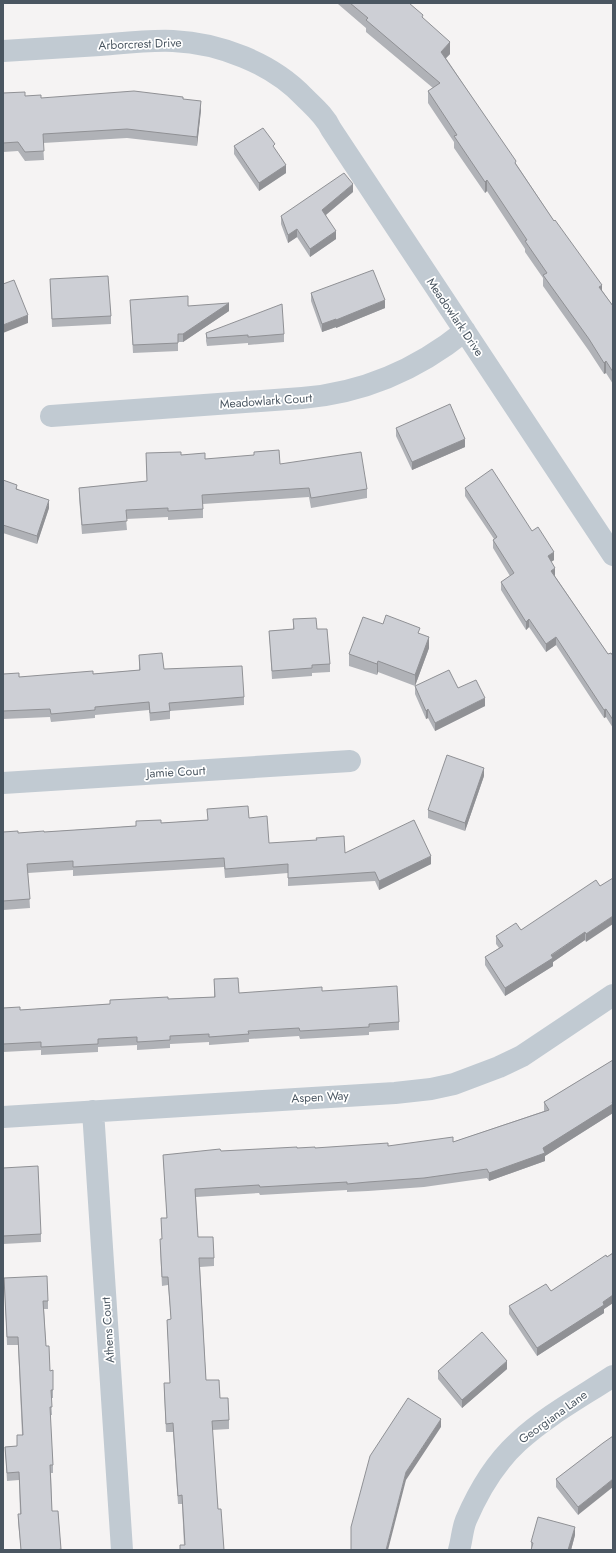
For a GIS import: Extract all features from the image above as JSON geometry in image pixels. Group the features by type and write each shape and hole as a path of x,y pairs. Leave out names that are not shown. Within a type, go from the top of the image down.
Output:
{"street":[{"name":"Arborcrest Drive","path":"3,51 147,41 184,42 209,46 238,56 265,68 291,84"},
{"name":"Meadowlark Drive","path":"291,84 328,121 331,129 613,555"},
{"name":"Meadowlark Court","path":"51,416 302,398 339,393 378,382 413,366 446,346 465,331"},
{"name":"Jamie Court","path":"3,783 350,761"},
{"name":"Aspen Way","path":"3,1117 395,1093 431,1089 477,1076 522,1056 613,995"},
{"name":"Athens Court","path":"93,1111 122,1550"},
{"name":"Georgiana Lane","path":"459,1550 466,1521 477,1499 488,1479 517,1443 545,1420 613,1376"}],"building":[{"path":"350,3 409,3 450,42 441,52 516,161 515,163 554,221 555,220 602,285 599,287 613,306 613,372 606,361 604,363 589,339 543,275 547,273 525,241 527,240 487,180 485,182 454,136 457,135 428,91 440,83 366,20 368,18"},
{"path":"134,91 183,97 183,99 201,101 197,137 127,129 43,134 44,151 25,152 18,142 3,143 3,93 25,92 25,96 41,95 41,98"},
{"path":"263,128 275,144 273,146 286,165 259,183 234,146"},
{"path":"344,173 353,184 322,210 336,231 310,249 297,229 288,235 281,216"},
{"path":"373,270 385,300 336,320 322,324 311,293"},
{"path":"108,276 111,316 52,319 50,279"},
{"path":"14,280 28,315 3,325 3,284"},
{"path":"188,296 188,306 229,303 183,334 178,334 178,343 133,345 130,300"},
{"path":"282,304 284,334 207,338 206,333"},
{"path":"450,404 465,439 412,462 396,428"},
{"path":"279,450 280,464 361,452 367,489 311,498 309,488 202,495 203,509 168,511 168,508 126,510 127,521 82,525 79,488 147,481 146,453 181,452 181,455 205,453 205,459 254,455 254,452"},
{"path":"492,469 532,531 538,527 554,552 548,556 555,568 551,571 608,654 611,653 613,656 613,720 606,709 604,710 556,637 546,644 529,619 526,622 501,582 514,573 493,540 497,537 465,488"},
{"path":"3,480 17,485 16,489 49,500 37,536 3,525"},
{"path":"386,615 420,628 418,633 429,637 415,675 378,661 377,664 349,654 363,617 383,624"},
{"path":"316,618 317,629 327,629 330,664 312,665 312,668 272,671 269,631 294,629 293,619"},
{"path":"162,653 164,669 242,666 244,697 169,703 170,711 150,713 149,702 95,707 95,710 51,714 50,709 3,711 3,674 19,673 19,677 93,671 93,674 140,670 139,655"},
{"path":"449,670 458,688 476,680 485,698 435,723 428,709 426,711 415,686"},
{"path":"447,755 484,768 465,823 428,810"},
{"path":"248,806 249,818 267,816 269,843 317,840 316,838 344,836 345,853 414,820 431,856 379,881 375,872 288,878 288,864 225,869 224,858 73,867 73,861 27,864 30,899 3,901 3,832 44,832 136,826 136,821 161,820 161,823 208,820 207,809"},
{"path":"613,878 613,916 586,934 585,932 551,955 553,958 505,988 485,957 503,946 496,936 516,923 521,930 596,880 600,886"},
{"path":"238,978 239,993 322,987 322,991 397,986 399,1022 369,1024 369,1027 300,1031 299,1028 248,1031 249,1034 209,1037 209,1034 170,1036 170,1040 137,1042 137,1037 98,1039 98,1044 41,1047 41,1042 3,1044 3,1008 20,1007 20,1010 110,1004 110,1000 168,997 168,999 215,997 214,979"},
{"path":"613,1060 613,1104 543,1148 545,1153 489,1173 487,1169 424,1178 347,1184 347,1182 195,1189 198,1237 213,1237 214,1258 199,1258 206,1380 219,1380 220,1398 228,1398 229,1420 212,1421 218,1509 221,1509 224,1550 180,1550 180,1545 185,1545 182,1495 178,1496 173,1423 166,1424 164,1383 170,1383 167,1320 171,1319 168,1277 162,1277 160,1239 162,1239 161,1218 167,1218 163,1155 220,1149 221,1151 297,1147 315,1148 388,1143 388,1146 453,1137 453,1142 549,1110 544,1102"},
{"path":"38,1166 41,1234 3,1236 3,1168"},
{"path":"613,1253 613,1295 603,1302 604,1305 537,1348 509,1306 546,1284 551,1291 606,1255 607,1257"},
{"path":"47,1276 48,1301 43,1301 46,1346 49,1346 50,1371 53,1370 53,1390 51,1390 52,1407 50,1407 53,1465 50,1465 52,1511 58,1511 61,1549 21,1550 18,1514 21,1514 19,1472 7,1473 5,1447 17,1446 17,1435 23,1435 18,1337 7,1337 4,1278"},
{"path":"482,1332 507,1361 462,1400 438,1371"},
{"path":"408,1398 441,1419 406,1472 386,1550 351,1550 351,1527 370,1456"},
{"path":"613,1436 613,1479 578,1507 556,1479"},
{"path":"538,1517 575,1527 568,1550 531,1550 533,1543 531,1542"}]}
